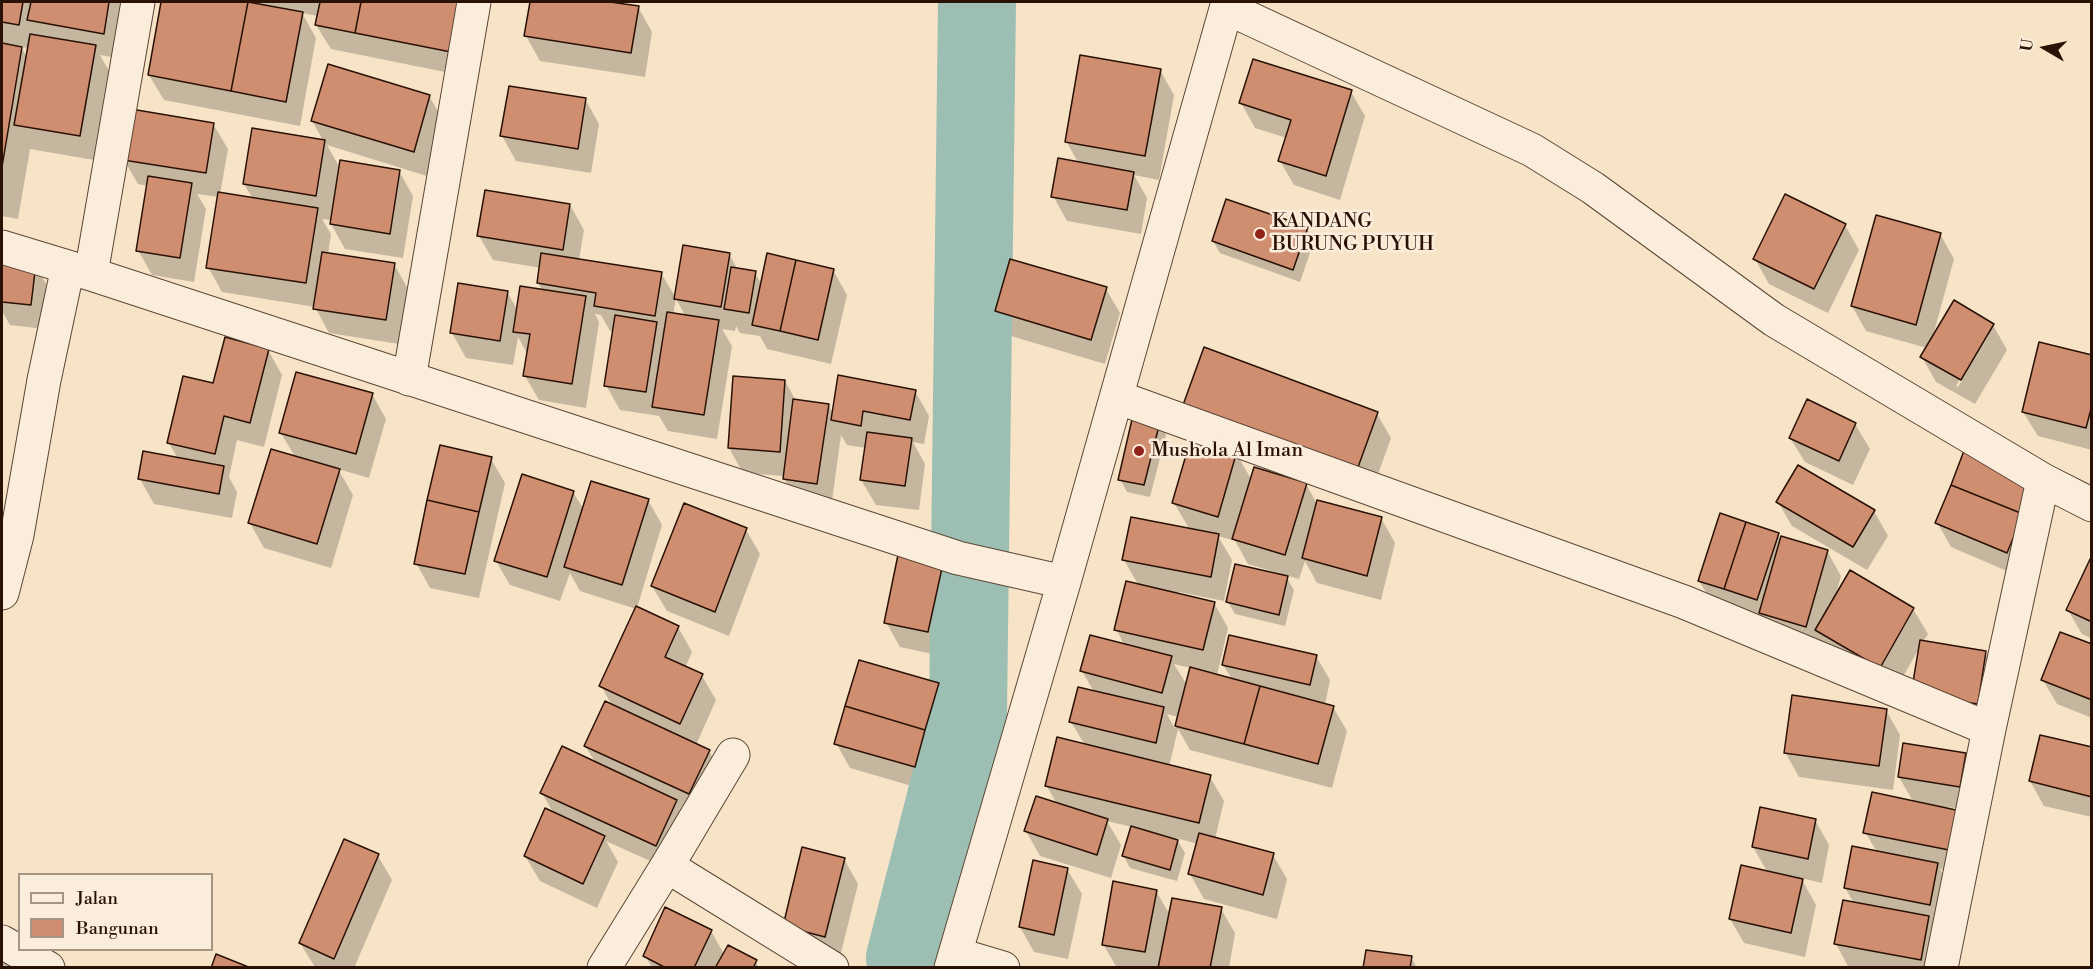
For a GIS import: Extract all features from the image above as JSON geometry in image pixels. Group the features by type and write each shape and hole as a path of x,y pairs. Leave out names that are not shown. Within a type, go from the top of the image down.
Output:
{"street":[{"path":"2,593 17,535 44,380 80,271 138,2"},
{"path":"408,379 474,2"},
{"path":"1003,968 954,961 1228,5 1532,150 1593,188 1774,321 2043,480 2091,505"},
{"path":"2,247 958,558 1064,582"},
{"path":"1116,397 1684,602 1989,729"},
{"path":"1941,968 1989,729 2043,480"},
{"path":"604,968 733,755"},
{"path":"667,866 832,968"},
{"path":"2,942 48,968"}],"building":[{"path":"2,2 23,2 19,25 2,22"},
{"path":"31,2 109,2 104,34 27,20"},
{"path":"161,2 248,2 231,91 148,75"},
{"path":"248,2 303,12 286,102 231,91"},
{"path":"320,2 361,2 355,33 315,25"},
{"path":"361,2 462,2 451,52 355,33"},
{"path":"530,2 610,2 639,6 631,53 524,36"},
{"path":"30,34 96,45 80,136 14,125"},
{"path":"2,43 22,47 2,167"},
{"path":"1080,55 1161,69 1145,156 1065,142"},
{"path":"1253,59 1352,90 1326,176 1278,161 1291,120 1239,103"},
{"path":"328,64 430,95 414,152 311,121"},
{"path":"509,86 586,98 578,149 500,136"},
{"path":"131,109 214,123 206,173 123,160"},
{"path":"252,128 325,140 316,196 243,184"},
{"path":"1058,158 1134,172 1127,210 1051,197"},
{"path":"340,160 400,170 390,234 330,224"},
{"path":"148,176 192,183 180,258 136,251"},
{"path":"485,190 570,204 563,250 477,236"},
{"path":"218,192 318,208 306,283 206,268"},
{"path":"1785,194 1846,224 1814,289 1753,259"},
{"name":"KANDANG BURUNG PUYUH","path":"1226,199 1308,227 1293,270 1212,241"},
{"path":"1876,215 1941,233 1916,325 1851,306"},
{"path":"683,245 730,253 721,307 674,299"},
{"path":"322,252 395,263 386,320 313,309"},
{"path":"541,253 662,272 655,316 594,306 596,293 537,283"},
{"path":"767,253 796,260 780,331 752,325"},
{"path":"2,259 36,263 31,305 2,302"},
{"path":"1010,259 1107,287 1091,340 995,311"},
{"path":"796,260 834,269 818,340 780,331"},
{"path":"731,267 756,271 749,313 724,309"},
{"path":"458,283 508,291 500,341 450,333"},
{"path":"520,286 586,296 572,384 523,376 530,334 513,332"},
{"path":"1954,300 1994,324 1961,380 1920,357"},
{"path":"667,312 719,320 704,415 652,407"},
{"path":"615,315 657,322 646,392 604,386"},
{"path":"225,337 269,349 250,423 224,416 215,454 167,443 183,376 213,383"},
{"path":"2039,342 2092,355 2092,405 2086,428 2022,412"},
{"path":"1204,347 1378,412 1357,470 1183,405"},
{"path":"296,372 373,393 356,454 279,433"},
{"path":"838,375 916,390 910,420 863,411 861,426 831,420"},
{"path":"733,376 785,380 780,452 728,448"},
{"path":"793,399 829,404 817,484 783,479"},
{"path":"1807,399 1856,423 1839,461 1789,438"},
{"name":"Mushola Al Iman","path":"1133,415 1160,422 1144,485 1118,480"},
{"path":"867,432 912,438 905,486 860,480"},
{"path":"1191,438 1237,451 1218,517 1172,503"},
{"path":"440,445 492,457 479,512 427,500"},
{"path":"1965,448 2038,479 2023,514 1951,485"},
{"path":"271,449 340,469 317,544 248,523"},
{"path":"143,451 224,466 219,494 138,479"},
{"path":"1798,465 1875,510 1853,547 1776,502"},
{"path":"1254,467 1307,483 1285,555 1232,539"},
{"path":"522,474 574,491 547,577 494,561"},
{"path":"591,481 649,499 622,585 564,567"},
{"path":"1951,485 2023,514 2007,553 1935,523"},
{"path":"427,500 479,512 465,574 414,564"},
{"path":"1317,500 1382,517 1367,576 1302,558"},
{"path":"684,503 747,528 715,612 651,586"},
{"path":"1720,513 1746,522 1724,589 1698,581"},
{"path":"1131,517 1219,534 1211,577 1122,560"},
{"path":"1746,522 1779,533 1757,600 1724,589"},
{"path":"1781,536 1828,550 1806,627 1759,613"},
{"path":"899,550 944,559 928,632 884,623"},
{"path":"2092,555 2092,622 2066,610"},
{"path":"1235,564 1288,576 1279,615 1226,602"},
{"path":"1850,570 1914,608 1880,668 1815,630"},
{"path":"1126,581 1215,602 1203,650 1114,630"},
{"path":"636,606 679,626 665,657 703,674 680,724 599,686"},
{"path":"2060,632 2092,644 2092,700 2041,680"},
{"path":"1090,635 1172,656 1162,693 1080,671"},
{"path":"1229,635 1317,655 1310,685 1222,665"},
{"path":"1920,640 1986,651 1978,704 1911,694"},
{"path":"859,660 939,683 925,730 845,706"},
{"path":"1190,667 1260,686 1244,744 1175,726"},
{"path":"1260,686 1334,706 1318,764 1244,744"},
{"path":"1078,687 1164,707 1156,743 1069,722"},
{"path":"1792,695 1887,709 1879,766 1784,753"},
{"path":"605,701 710,750 689,794 584,746"},
{"path":"845,706 925,730 915,767 834,744"},
{"path":"2040,735 2092,747 2092,797 2029,781"},
{"path":"1057,737 1211,775 1199,823 1045,786"},
{"path":"1903,743 1966,753 1960,787 1898,777"},
{"path":"562,746 677,800 656,846 540,793"},
{"path":"1872,792 1956,810 1949,850 1863,833"},
{"path":"1036,796 1108,819 1097,855 1024,831"},
{"path":"1760,807 1816,819 1808,859 1752,847"},
{"path":"545,808 605,836 583,884 524,856"},
{"path":"1131,826 1178,840 1170,870 1122,856"},
{"path":"1199,833 1274,853 1263,895 1188,874"},
{"path":"344,839 379,854 334,959 299,943"},
{"path":"1852,846 1938,863 1930,905 1844,888"},
{"path":"802,847 845,858 825,937 783,926"},
{"path":"1033,860 1068,868 1054,935 1019,927"},
{"path":"1741,865 1803,879 1791,933 1729,919"},
{"path":"1113,881 1157,890 1145,952 1102,945"},
{"path":"1172,898 1222,907 1210,968 1158,968"},
{"path":"1843,900 1929,916 1921,960 1834,944"},
{"path":"665,907 712,930 694,968 666,968 643,956"},
{"path":"728,945 757,960 753,968 715,968"},
{"path":"1366,950 1412,956 1410,968 1363,968"},
{"path":"216,954 251,968 211,968"}],"waterway":[{"path":"922,968 905,958 968,712 977,2"}],"place":[{"name":"KANDANG BURUNG PUYUH","path":"1260,234"},
{"name":"Mushola Al Iman","path":"1139,451"}]}
